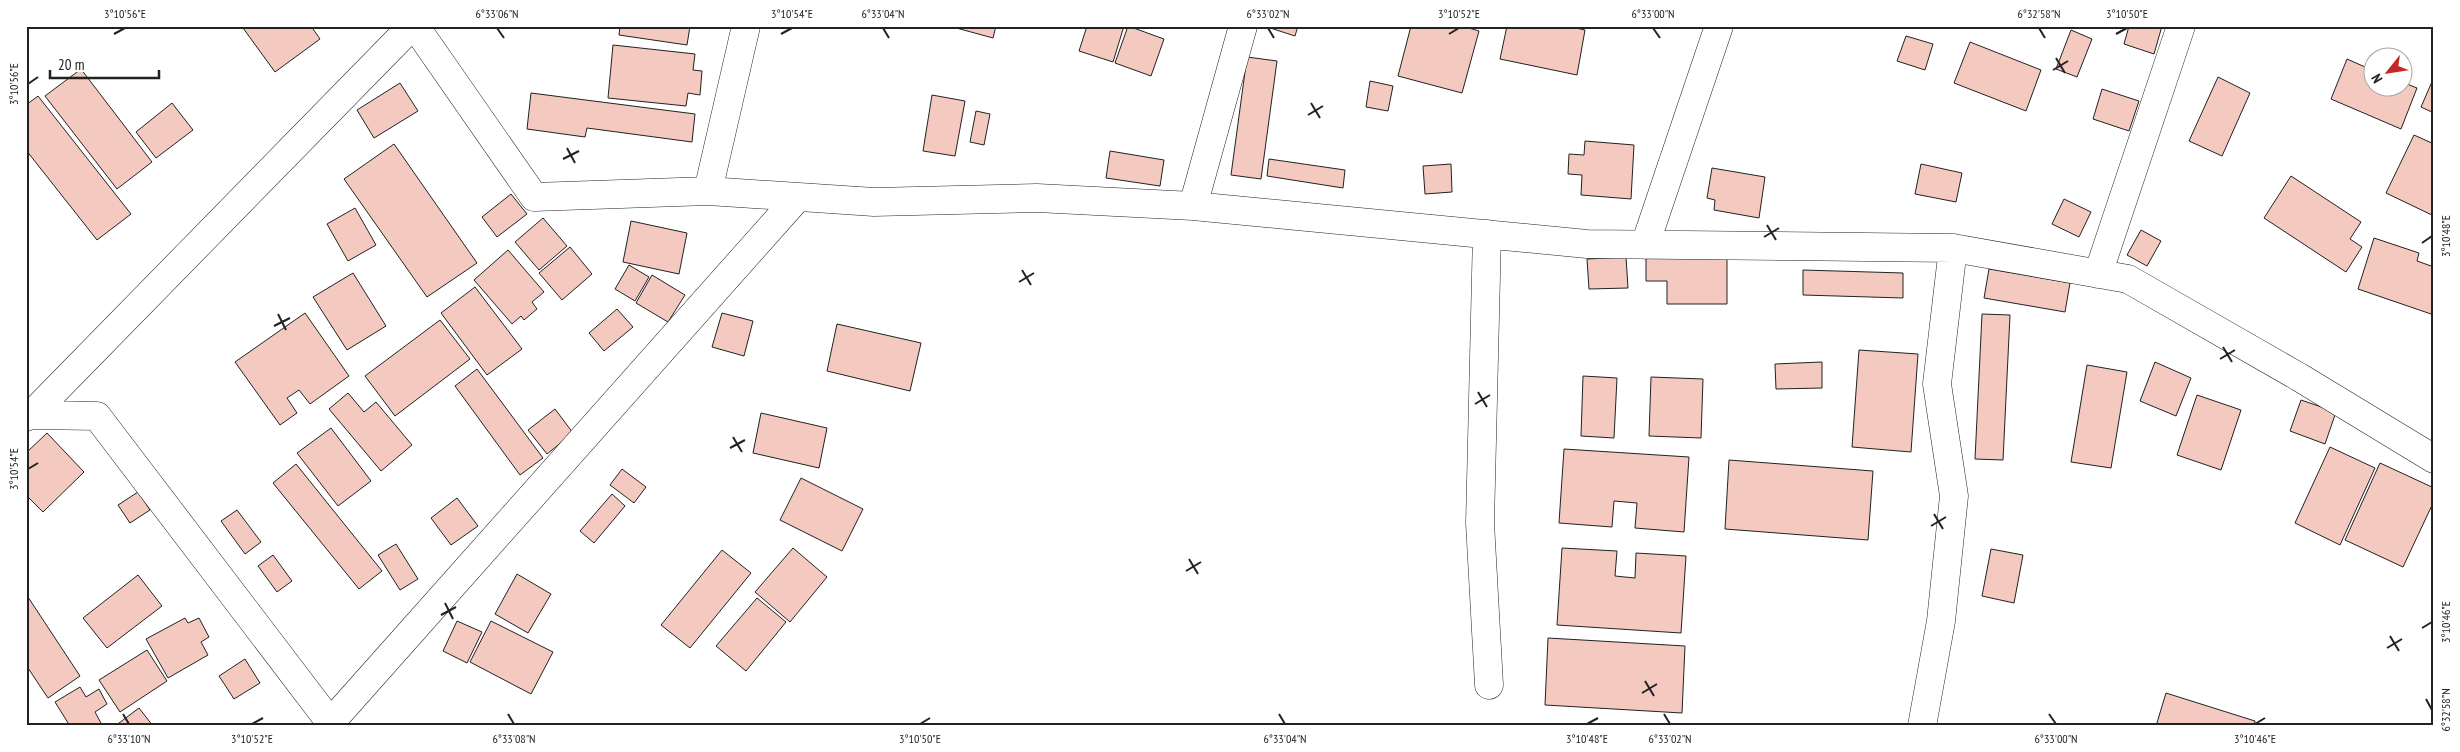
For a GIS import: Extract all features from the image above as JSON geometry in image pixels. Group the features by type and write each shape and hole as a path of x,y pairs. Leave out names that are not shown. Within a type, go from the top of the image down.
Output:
{"street":[{"path":"29,416 413,26 534,197 708,191 874,202 1037,198 1193,206 1587,244 1953,248 2128,279 2299,377 2434,459"},
{"path":"708,191 746,26"},
{"path":"1193,206 1243,26"},
{"path":"1645,244 1719,26"},
{"path":"2098,274 2181,26"},
{"path":"29,416 97,416 332,724 798,197"},
{"path":"1488,234 1480,523 1489,685"},
{"path":"1922,726 1941,621 1954,496 1937,384 1953,248"}],"building":[{"path":"245,26 311,26 320,39 275,72 243,28"},
{"path":"620,26 690,26 687,45 619,35"},
{"path":"949,26 996,26 993,38"},
{"path":"1087,26 1124,26 1113,62 1079,51"},
{"path":"1128,26 1164,39 1151,76 1115,63"},
{"path":"1264,26 1298,26 1295,36"},
{"path":"1411,26 1462,26 1479,31 1462,93 1398,76"},
{"path":"1507,26 1567,26 1585,30 1577,75 1500,59"},
{"path":"2129,26 2162,26 2154,54 2124,44"},
{"path":"2071,30 2092,39 2077,77 2056,69"},
{"path":"1906,36 1933,44 1925,70 1897,61"},
{"path":"1970,42 2041,70 2026,111 1954,83"},
{"path":"613,45 695,54 693,70 702,71 700,95 688,93 686,106 608,98"},
{"path":"1247,57 1277,61 1261,179 1231,175"},
{"path":"2347,59 2362,66 2362,98 2412,98 2412,86 2417,88 2401,129 2331,99"},
{"path":"81,69 152,162 117,189 45,96"},
{"path":"2218,77 2250,93 2222,156 2189,141"},
{"path":"2434,77 2434,113 2421,107"},
{"path":"1370,81 1393,86 1388,111 1366,107"},
{"path":"400,83 418,111 374,138 357,110"},
{"path":"2102,89 2139,101 2129,131 2093,119"},
{"path":"531,93 695,114 692,142 587,128 585,137 527,129"},
{"path":"932,95 965,101 955,156 923,151"},
{"path":"38,96 131,214 97,240 26,150 26,105"},
{"path":"172,103 193,130 156,158 136,132"},
{"path":"976,111 990,114 984,145 970,142"},
{"path":"2414,135 2434,144 2434,216 2386,193"},
{"path":"1585,141 1634,145 1631,199 1581,195 1582,175 1568,174 1569,154 1584,155"},
{"path":"394,144 477,263 427,297 344,179"},
{"path":"1110,151 1164,160 1160,186 1106,178"},
{"path":"1269,159 1345,170 1343,188 1267,176"},
{"path":"1451,164 1452,192 1425,194 1423,166"},
{"path":"1921,164 1962,173 1956,202 1915,194"},
{"path":"1712,168 1765,177 1759,218 1714,210 1715,200 1707,198"},
{"path":"2291,176 2361,222 2350,239 2362,247 2346,272 2264,218"},
{"path":"511,194 527,214 497,237 482,217"},
{"path":"2064,199 2091,212 2079,237 2052,224"},
{"path":"355,208 376,245 348,261 327,224"},
{"path":"543,218 567,246 539,270 515,242"},
{"path":"631,221 687,233 679,274 623,262"},
{"path":"2141,230 2161,241 2147,266 2127,255"},
{"path":"2374,238 2419,253 2417,261 2434,267 2434,315 2358,289"},
{"path":"570,247 592,274 562,300 539,273"},
{"path":"508,250 544,292 532,302 537,309 524,320 521,316 512,324 474,280"},
{"path":"1646,255 1727,255 1727,304 1667,304 1667,281 1646,281"},
{"path":"1626,257 1628,288 1589,289 1587,259"},
{"path":"629,265 649,277 635,301 615,289"},
{"path":"1989,269 2070,283 2065,312 1984,298"},
{"path":"1803,270 1903,273 1903,298 1803,295"},
{"path":"353,273 386,326 347,350 313,297"},
{"path":"652,275 685,295 668,322 636,303"},
{"path":"475,287 522,349 487,375 441,313"},
{"path":"617,309 633,327 604,351 589,333"},
{"path":"305,313 349,376 310,404 299,390 287,398 297,413 280,425 235,362"},
{"path":"722,313 753,321 744,356 712,347"},
{"path":"1982,314 2010,315 2003,460 1975,459"},
{"path":"440,320 470,359 395,416 365,376"},
{"path":"837,324 921,343 910,391 827,371"},
{"path":"1859,350 1918,354 1911,452 1852,447"},
{"path":"1822,362 1822,388 1776,389 1775,364"},
{"path":"2155,362 2191,378 2176,416 2140,401"},
{"path":"2087,365 2127,372 2111,468 2071,462"},
{"path":"477,369 543,458 520,475 455,386"},
{"path":"1583,376 1617,378 1614,438 1581,436"},
{"path":"1651,377 1703,379 1701,438 1649,436"},
{"path":"348,393 364,412 376,402 412,445 381,471 329,409"},
{"path":"2197,395 2241,410 2221,470 2177,455"},
{"path":"2301,400 2336,412 2325,444 2290,431"},
{"path":"555,409 573,433 547,454 528,430"},
{"path":"761,413 827,428 819,468 753,453"},
{"path":"331,428 371,481 338,506 297,453"},
{"path":"47,433 84,472 43,512 26,495 26,453"},
{"path":"2330,447 2375,468 2340,545 2295,523"},
{"path":"1564,449 1689,457 1684,532 1635,528 1637,503 1614,501 1612,527 1559,523"},
{"path":"1729,460 1873,471 1868,540 1725,529"},
{"path":"2380,463 2434,488 2434,501 2403,567 2345,540"},
{"path":"296,464 382,571 359,589 273,483"},
{"path":"622,469 646,487 634,503 610,485"},
{"path":"801,478 863,509 842,551 780,520"},
{"path":"138,492 150,510 130,523 118,505"},
{"path":"612,494 625,506 594,543 580,531"},
{"path":"457,498 478,526 451,545 431,518"},
{"path":"237,510 261,542 245,554 221,521"},
{"path":"396,544 418,579 400,590 378,555"},
{"path":"793,548 827,577 790,622 755,592"},
{"path":"1562,548 1617,551 1615,576 1635,578 1636,553 1686,556 1681,633 1557,625"},
{"path":"1991,549 2023,555 2014,603 1982,596"},
{"path":"722,550 751,573 690,648 661,625"},
{"path":"273,555 292,581 277,592 258,566"},
{"path":"517,574 551,594 528,633 495,614"},
{"path":"138,575 162,606 107,648 83,618"},
{"path":"26,594 80,676 48,698 26,665"},
{"path":"757,598 786,622 746,671 716,646"},
{"path":"185,618 188,623 199,618 209,637 201,642 208,655 168,678 146,639"},
{"path":"457,621 482,632 467,663 443,651"},
{"path":"491,621 553,652 531,694 470,662"},
{"path":"1548,638 1685,646 1682,713 1545,705"},
{"path":"147,650 167,681 120,712 99,680"},
{"path":"245,659 260,683 234,699 219,676"},
{"path":"80,687 86,697 99,689 107,704 95,712 102,725 70,726 55,702"},
{"path":"2166,693 2255,721 2254,726 2156,726"},
{"path":"139,708 153,726 115,726"}]}
